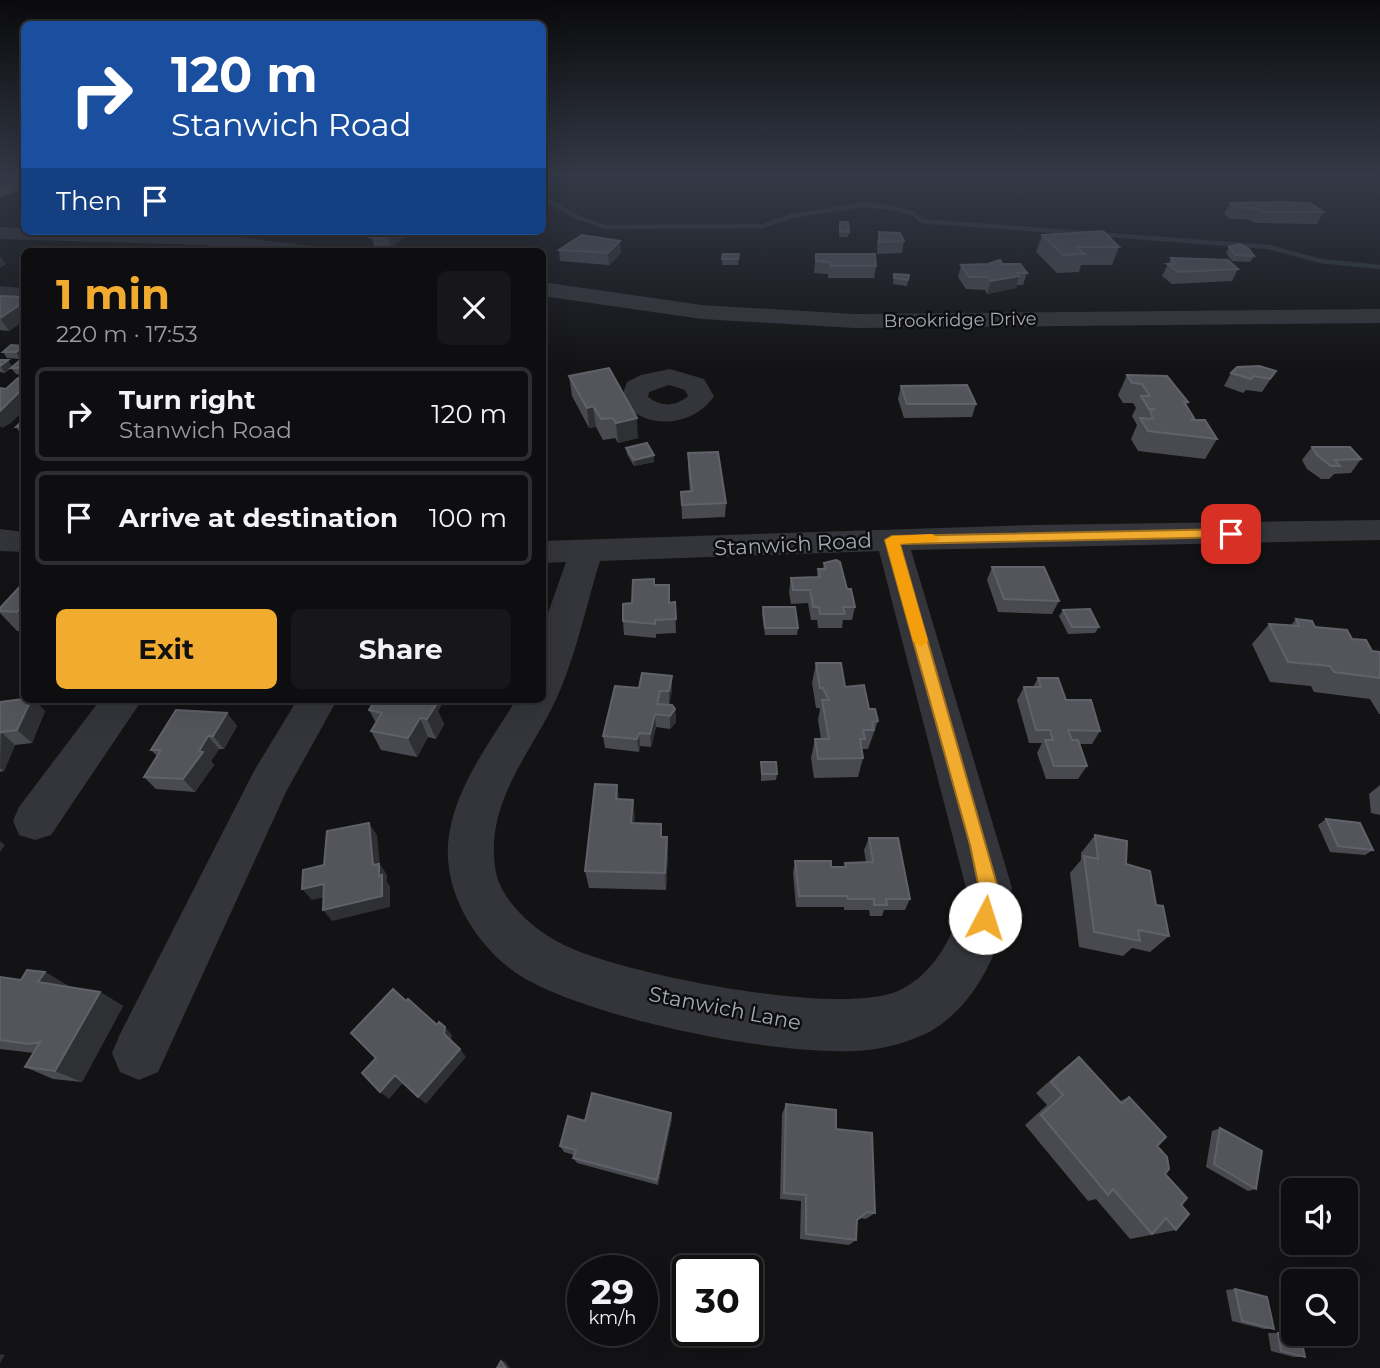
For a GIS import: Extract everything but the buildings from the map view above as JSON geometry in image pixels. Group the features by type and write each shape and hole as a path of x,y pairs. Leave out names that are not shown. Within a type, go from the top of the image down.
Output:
{"street":[{"path":"166,238 271,248"},
{"name":"Brookridge Drive","path":"546,290 692,311 855,321 1380,316"},
{"path":"0,293 21,295"},
{"name":"Stanwich Road","path":"546,552 892,540 1379,533"},
{"path":"0,540 21,542"},
{"name":"Stanwich Lane","path":"534,703 491,777 479,805 472,837 471,868 480,894 495,923 516,941 549,964 586,977 755,1018 806,1024 880,1024 910,1013 936,994 974,947 985,918 989,888 892,540"},
{"path":"546,676 586,551"},
{"path":"34,821 120,703"},
{"path":"138,1054 269,784 315,703"}],"waterway":[{"path":"1146,238 1269,247 1321,261 1380,267"}],"slow traffic":[{"path":"921,641 892,540 932,538"}],"route":[{"path":"985,918 989,888 979,845 892,540 1035,535 1231,534"}]}
